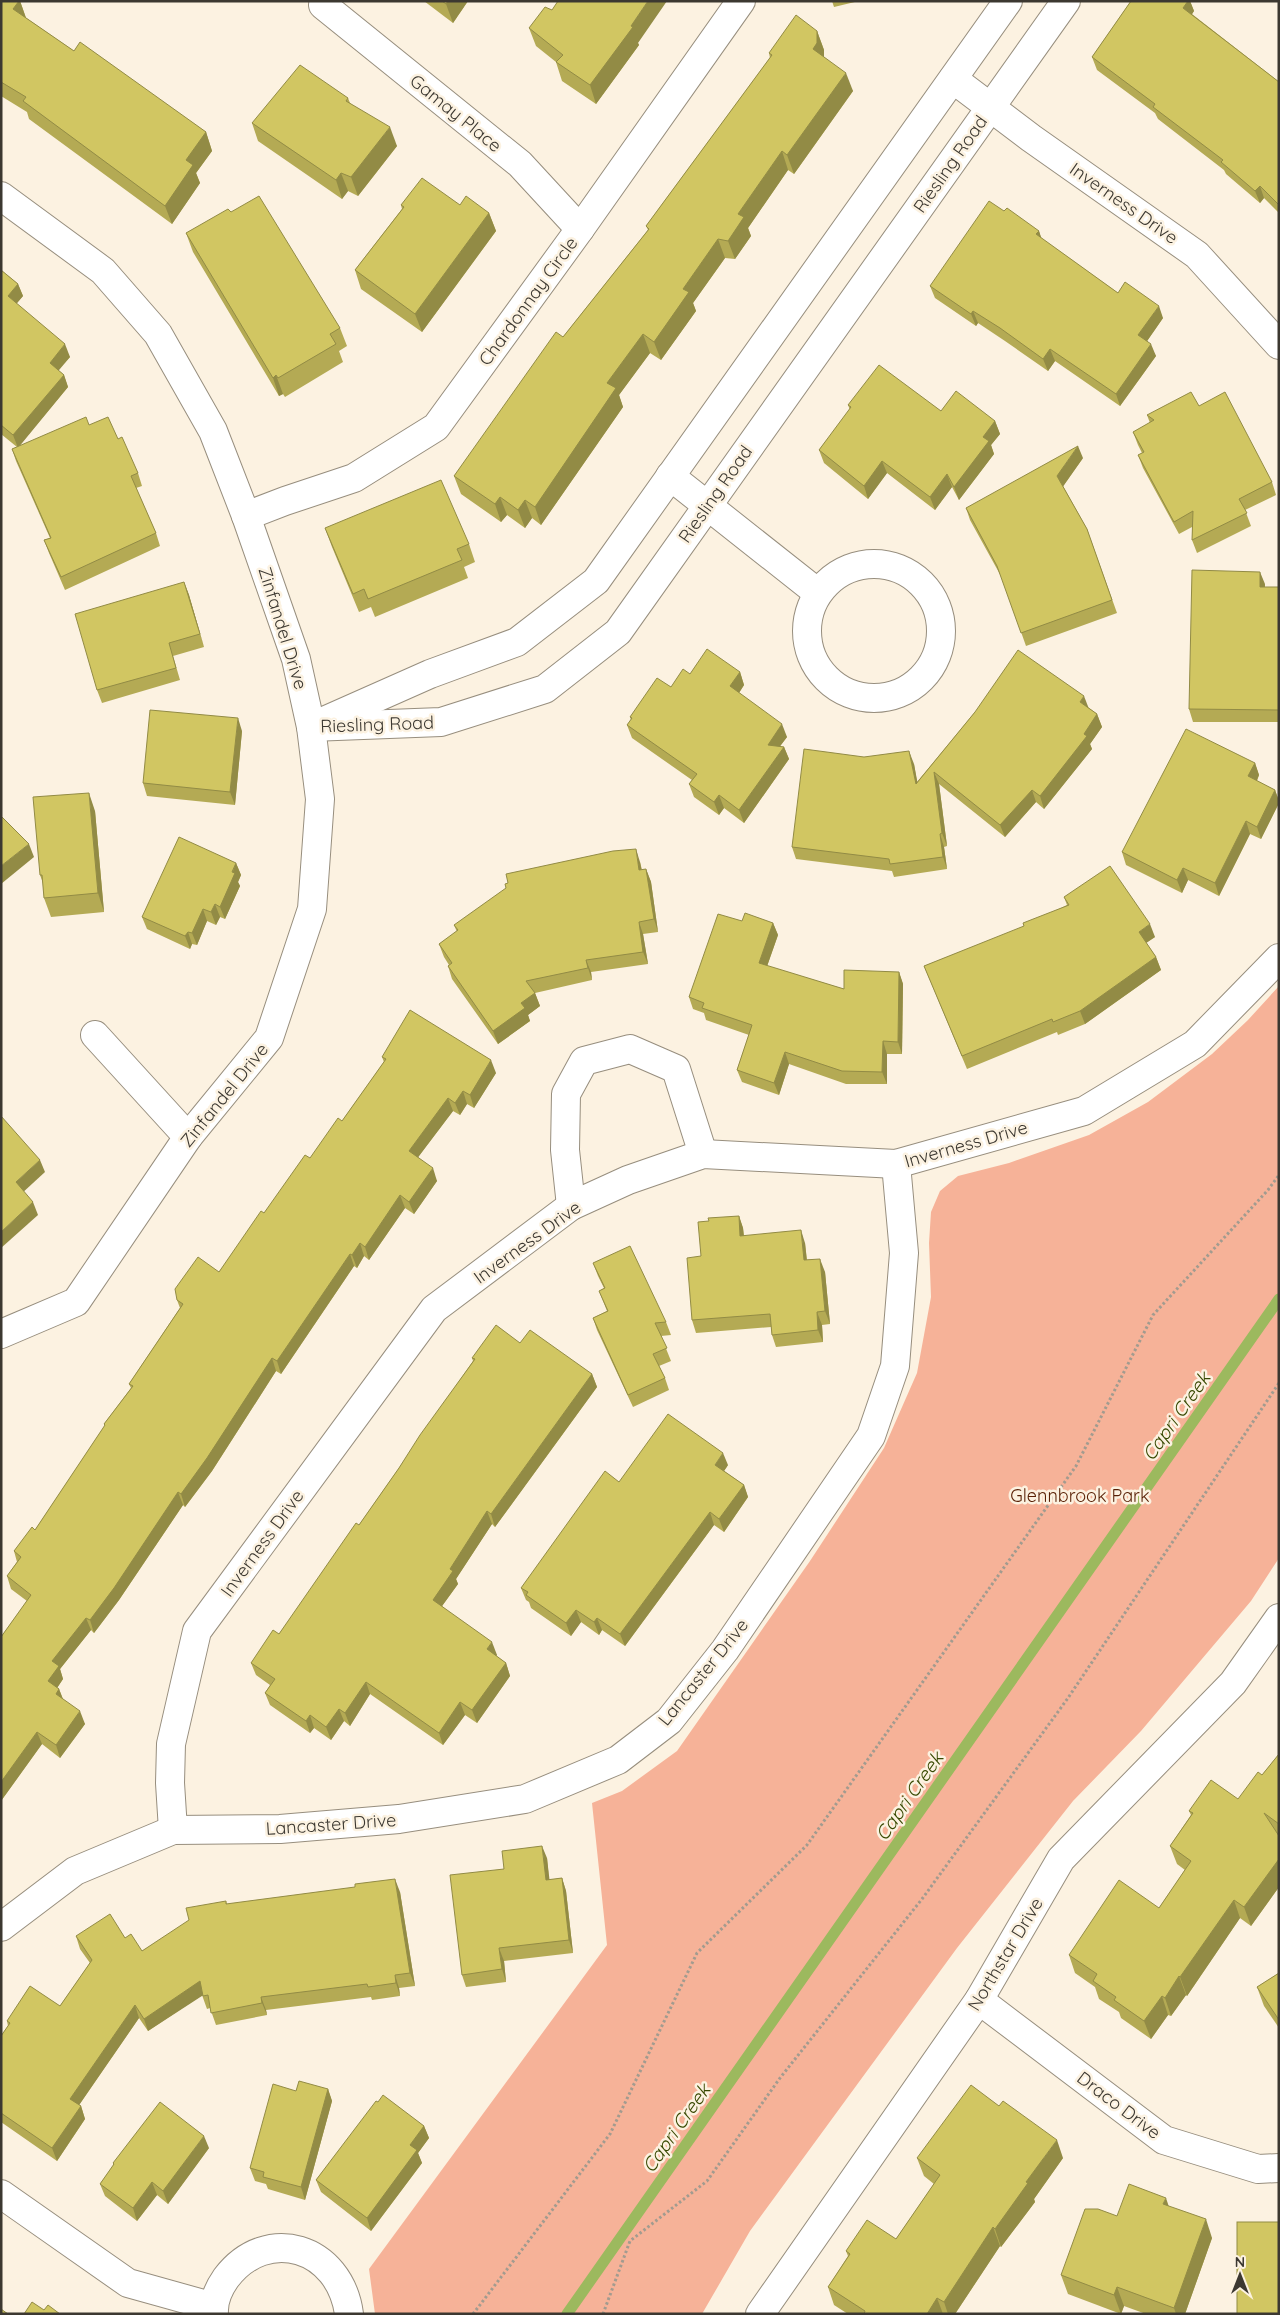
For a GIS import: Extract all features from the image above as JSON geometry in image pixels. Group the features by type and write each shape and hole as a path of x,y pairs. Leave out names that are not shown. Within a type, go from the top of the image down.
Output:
{"street":[{"name":"Chardonnay Circle","path":"246,516 285,500 354,478 436,427 580,229 741,1"},
{"name":"Riesling Road","path":"311,727 430,674 517,642 596,580 1008,1"},
{"name":"Riesling Road","path":"311,727 441,722 545,689 618,632 1066,1"},
{"name":"Gamay Place","path":"323,5 520,164 580,229"},
{"name":"Inverness Drive","path":"953,79 1031,138 1197,255 1279,345"},
{"name":"Zinfandel Drive","path":"1,196 103,271 158,334 213,431 246,516 296,659 311,727 320,799 312,909 269,1038 188,1137 76,1302 1,1334"},
{"path":"670,476 818,593"},
{"path":"878,564 901,569 920,581 937,606 942,620 942,642 935,663 922,680 903,693 882,699 860,698 839,689 822,675 811,656 806,635 809,613 818,593 834,576 855,566 878,564"},
{"name":"Inverness Drive","path":"173,1830 170,1783 171,1744 197,1632 434,1309 571,1206 628,1180 703,1154 896,1164 1084,1111 1196,1044 1279,958"},
{"path":"95,1035 188,1137"},
{"path":"571,1206 565,1150 566,1094 584,1061 630,1049 676,1069 703,1154"},
{"name":"Lancaster Drive","path":"1,1927 75,1871 173,1830 280,1829 390,1820 525,1799 618,1760 669,1721 724,1650 871,1436 895,1366 904,1254 896,1164"},
{"name":"Northstar Drive","path":"760,2314 979,2000 1061,1859 1233,1683 1279,1618"},
{"name":"Draco Drive","path":"979,2000 1164,2140 1258,2170 1279,2168"},
{"path":"1,2194 128,2283 214,2310 221,2285 235,2266 254,2253 277,2248 300,2251 322,2261 337,2276 347,2296 349,2314"}],"path":[{"path":"473,2314 610,2134 697,1953 807,1845 1076,1466 1153,1315 1268,1190 1279,1175"},
{"path":"603,2314 630,2241 707,2181 780,2078 922,1899 1068,1698 1279,1383"}],"green space":[{"name":"Glennbrook Park","path":"1279,986 1279,1558 1251,1601 1141,1731 1073,1801 957,1948 750,2231 702,2314 375,2314 369,2269 607,1945 592,1803 622,1791 677,1751 810,1561 884,1448 917,1373 931,1297 929,1243 931,1212 940,1191 958,1176 1009,1163 1089,1135 1148,1102 1212,1054 1248,1020"}],"building":[{"path":"1,1 19,1 13,9 74,51 80,42 206,132 186,160 193,165 165,206 23,101 26,97 1,82"},
{"path":"558,1 648,1 631,26 633,27 590,85 556,62 563,55 529,28 545,7 552,10"},
{"path":"1131,1 1188,1 1183,8 1279,82 1279,205 1260,186 1255,191 1221,162 1223,160 1153,107 1155,104 1092,57"},
{"path":"796,15 817,31 817,43 813,49 846,73 787,155 782,151 738,214 744,217 728,241 718,239 683,289 689,292 654,342 643,334 607,383 616,388 535,507 525,500 518,510 500,497 495,504 454,476 556,332 563,337 649,229 646,226 772,55 769,53"},
{"path":"300,65 348,98 346,101 390,127 351,177 341,173 336,180 252,123"},
{"path":"422,178 460,205 466,196 489,213 415,314 355,270 404,207 401,205"},
{"path":"259,196 340,328 330,334 336,344 278,378 276,375 273,378 186,233 228,209 231,212"},
{"path":"989,201 1004,211 1007,208 1039,231 1036,234 1118,293 1125,282 1159,306 1138,335 1151,344 1116,394 1050,349 1043,359 1000,328 973,311 971,314 930,286"},
{"path":"1,270 18,284 8,296 65,344 50,363 64,375 13,435 1,425"},
{"path":"879,365 941,411 956,391 995,421 983,437 989,441 954,487 947,474 930,497 882,461 864,486 819,450 851,407 848,405"},
{"path":"1191,392 1199,406 1225,392 1272,482 1239,499 1247,513 1192,540 1193,511 1174,522 1138,455 1144,452 1133,432 1154,420 1147,415"},
{"path":"86,417 89,425 108,417 118,439 122,437 138,473 131,476 156,533 61,577 44,540 51,538 12,449"},
{"path":"1078,446 1057,476 1087,529 1112,600 1021,633 997,566 966,508"},
{"path":"441,480 469,544 457,549 462,560 368,599 364,589 353,594 325,528"},
{"path":"1192,570 1260,572 1260,587 1279,587 1279,710 1189,709"},
{"path":"184,582 200,634 169,643 176,668 97,690 75,614"},
{"path":"707,649 740,672 730,686 782,724 768,745 784,747 739,810 719,795 714,802 689,784 697,774 627,725 632,718 630,717 657,678 671,687 683,669 690,674"},
{"path":"1018,650 1084,696 1080,702 1097,714 1084,734 1087,736 1040,796 1032,790 1000,825 934,772 942,833 940,834 943,857 890,864 889,859 792,847 804,749 864,757 909,751 916,784 975,712"},
{"path":"150,710 238,718 230,792 143,783"},
{"path":"1186,729 1255,763 1248,776 1275,790 1257,827 1246,821 1215,883 1183,868 1177,880 1122,852"},
{"path":"89,793 98,893 44,898 33,797"},
{"path":"1,816 29,844 1,866"},
{"path":"179,837 236,863 232,872 235,873 220,907 215,904 211,912 203,909 192,933 188,932 185,936 142,917"},
{"path":"636,849 639,870 646,869 654,919 639,922 643,952 586,960 588,968 526,981 535,993 521,1003 525,1008 493,1031 448,966 452,963 439,944 458,930 454,925 506,888 505,884 508,883 506,874 613,851"},
{"path":"1110,866 1150,924 1139,932 1156,957 1080,1011 1053,1022 1052,1019 962,1056 924,966 1024,926 1023,923 1069,905 1064,897"},
{"path":"745,913 773,923 759,963 844,989 844,970 899,972 898,1042 883,1041 882,1072 842,1071 785,1052 774,1083 737,1070 752,1025 702,1008 704,1003 689,997 718,914 742,921"},
{"path":"410,1010 491,1060 470,1095 463,1091 455,1103 448,1098 409,1151 433,1168 409,1202 400,1195 365,1247 360,1243 352,1255 350,1254 277,1361 272,1358 207,1458 181,1494 178,1492 114,1588 90,1620 86,1618 52,1661 59,1666 48,1681 59,1689 56,1694 80,1711 56,1745 37,1732 1,1782 1,1637 31,1595 7,1576 21,1557 14,1551 32,1527 35,1530 104,1424 133,1386 129,1384 183,1304 177,1300 175,1289 198,1257 219,1272 261,1211 264,1213 305,1155 310,1158 338,1118 342,1121 386,1059 382,1057"},
{"path":"1,1116 40,1160 16,1182 33,1202 1,1232"},
{"path":"739,1216 740,1236 801,1230 804,1260 820,1259 825,1311 817,1312 818,1330 772,1335 770,1314 692,1320 687,1258 701,1256 698,1222 709,1221 708,1218"},
{"path":"630,1246 666,1322 655,1323 667,1348 653,1354 665,1378 628,1395 593,1318 608,1311 599,1291 605,1288 593,1263"},
{"path":"496,1325 520,1343 530,1330 592,1374 491,1514 487,1511 450,1569 453,1571 433,1600 492,1642 487,1649 506,1663 472,1710 460,1702 439,1733 366,1682 345,1713 339,1709 326,1727 310,1715 306,1721 265,1693 275,1679 251,1663 273,1630 279,1634 356,1523 359,1525 420,1435 475,1359 472,1358"},
{"path":"668,1414 723,1453 715,1465 744,1485 719,1519 710,1512 620,1634 597,1618 594,1622 576,1610 566,1623 526,1595 528,1592 521,1588 605,1471 619,1482"},
{"path":"1279,1754 1279,1824 1264,1813 1279,1836 1279,1859 1244,1907 1234,1900 1165,1998 1162,1996 1144,2021 1114,2000 1116,1997 1093,1981 1097,1974 1069,1955 1119,1880 1159,1908 1191,1861 1170,1846 1193,1813 1189,1811 1211,1780 1238,1799 1258,1772 1262,1775"},
{"path":"542,1846 546,1880 562,1878 569,1940 499,1948 502,1969 462,1975 450,1875 504,1869 502,1851"},
{"path":"395,1879 410,1973 395,1975 396,1983 368,1987 367,1984 261,1997 262,2003 211,2013 208,1995 203,1996 200,1981 144,2019 135,2005 70,2099 81,2106 52,2148 1,2113 1,2036 10,2023 7,2021 30,1986 60,2006 92,1960 76,1936 110,1914 125,1938 131,1934 142,1951 189,1920 186,1908 226,1901 226,1904 355,1887 355,1884"},
{"path":"1279,1973 1279,2020 1257,1987"},
{"path":"299,2081 328,2089 301,2187 263,2177 264,2172 250,2168 273,2084 296,2091"},
{"path":"971,2085 999,2106 1003,2101 1057,2140 995,2229 993,2227 944,2302 937,2298 927,2314 864,2314 865,2311 828,2287 850,2254 846,2251 867,2220 896,2239 940,2175 917,2158"},
{"path":"383,2095 424,2126 410,2145 417,2150 367,2218 316,2180 376,2101 378,2102"},
{"path":"160,2102 204,2136 163,2191 152,2182 133,2208 100,2184 113,2163"},
{"path":"1129,2184 1166,2198 1163,2204 1206,2219 1174,2308 1117,2287 1114,2295 1061,2275 1085,2209 1098,2209 1117,2216"},
{"path":"1237,2222 1279,2222 1279,2314 1237,2314"},
{"path":"32,2302 44,2310 48,2305 60,2314 24,2314"},
{"path":"1,2309 8,2314 1,2314"}],"waterway":[{"name":"Capri Creek","path":"567,2314 1279,1299"}]}
